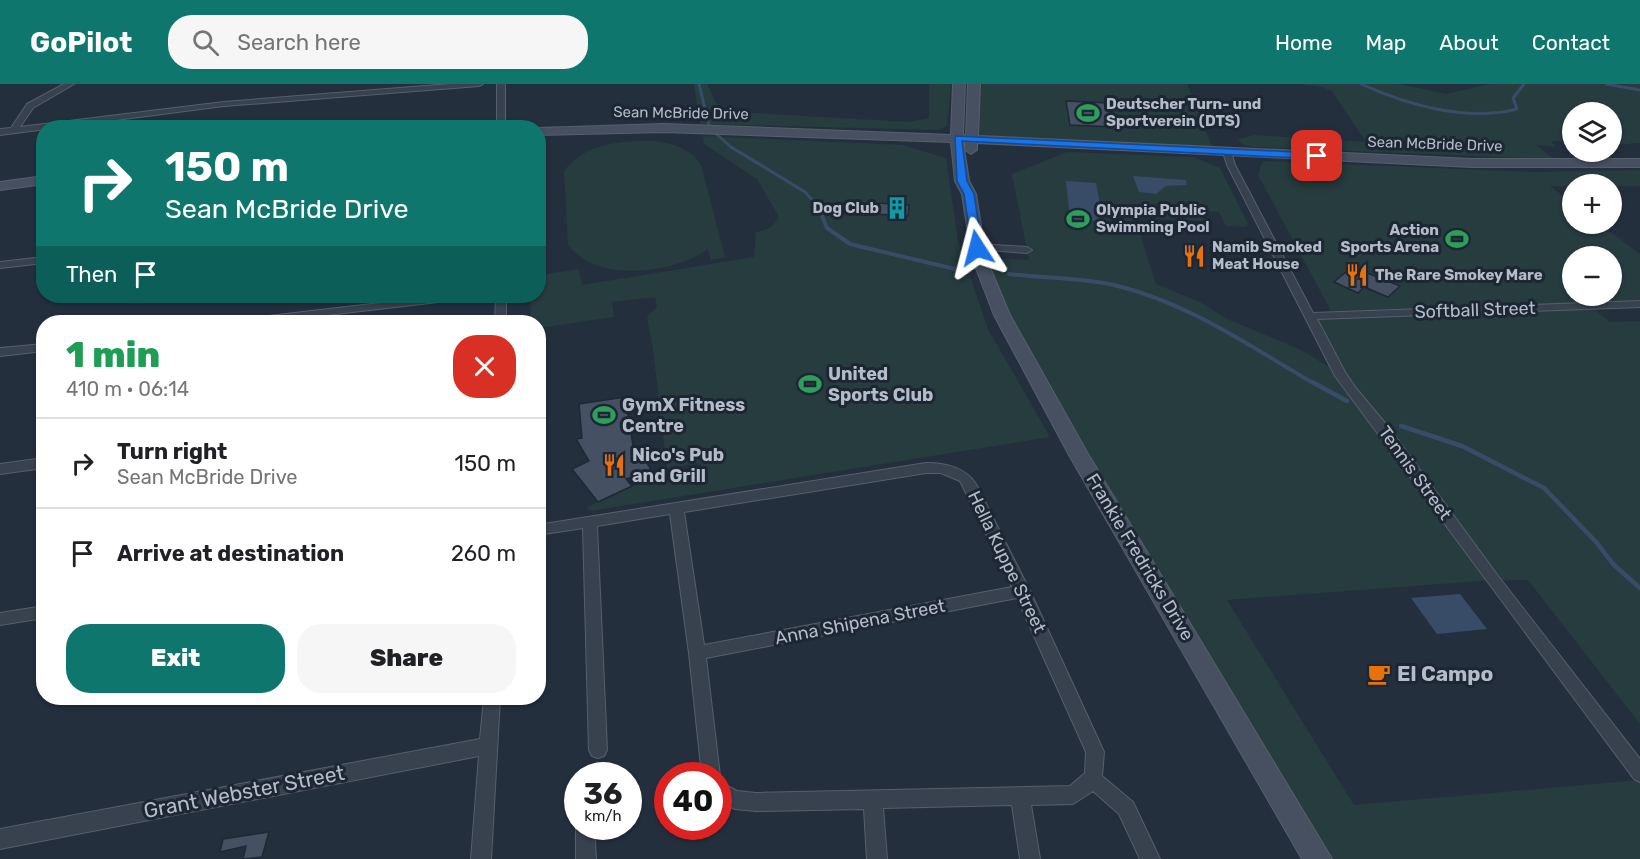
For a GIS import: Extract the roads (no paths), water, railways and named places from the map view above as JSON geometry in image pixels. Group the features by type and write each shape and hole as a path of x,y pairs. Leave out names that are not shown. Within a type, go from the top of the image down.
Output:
{"main road":[{"path":"959,84 964,140"},
{"path":"964,140 974,84"},
{"name":"Sean McBride Drive","path":"546,131 664,128 1482,163 1640,163"},
{"name":"Sean McBride Drive","path":"822,134 920,140 964,140 1021,145 1120,147"},
{"path":"920,140 945,151 965,165 982,154 998,148 1021,145"},
{"name":"Frankie Fredricks Drive","path":"964,140 965,165 973,181 969,194 977,248 1002,315 1052,406 1318,859"},
{"path":"0,186 36,181"}],"street":[{"path":"14,130 30,106 70,84"},
{"path":"95,120 224,104 479,84"},
{"path":"501,84 501,120"},
{"path":"0,132 36,127"},
{"name":"Tennis Street","path":"1227,152 1231,165 1351,390 1385,432 1500,589 1640,773"},
{"path":"977,248 1027,250"},
{"path":"0,265 36,261"},
{"path":"302,315 404,303"},
{"name":"Softball Street","path":"1311,316 1640,304"},
{"path":"0,352 36,348"},
{"path":"0,469 36,463"},
{"name":"Hella Kuppe Street","path":"546,529 941,468 965,478 1022,591 1095,752 1096,773 1092,779"},
{"path":"676,508 697,653 709,762"},
{"path":"590,522 598,750"},
{"name":"Anna Shipena Street","path":"697,653 1022,591"},
{"path":"0,619 36,613"},
{"path":"481,859 492,705"},
{"name":"Grant Webster Street","path":"0,839 489,746"},
{"path":"732,798 756,802 1073,795 1089,785 1092,779 1126,808 1150,859"},
{"path":"1020,796 1030,859"},
{"path":"873,799 877,859"},
{"path":"585,840 586,859"}],"water":[{"path":"1133,176 1186,180 1187,185 1166,186 1156,194 1139,192"},
{"path":"1066,181 1096,183 1103,221 1070,219"},
{"path":"1460,594 1487,629 1437,634 1411,598"}],"waterway":[{"path":"699,84 709,125"},
{"path":"1361,84 1417,105 1478,114 1517,109 1513,98 1524,84"},
{"path":"1606,84 1640,90"},
{"path":"714,132 731,147 805,192 817,205 822,217"},
{"path":"822,216 827,228 850,244 955,269"},
{"path":"1009,274 1075,279 1114,285 1141,293 1218,327 1315,384"},
{"path":"1312,382 1347,401"},
{"path":"1401,426 1462,446 1544,488 1597,543 1613,564 1640,588"}],"place":[{"name":"Deutscher Turn- und Sportverein (DTS)","path":"1088,113"},
{"name":"Dog Club","path":"897,208"},
{"name":"Olympia Public Swimming Pool","path":"1078,219"},
{"name":"Action Sports Arena","path":"1457,239"},
{"name":"Namib Smoked Meat House","path":"1194,256"},
{"name":"The Rare Smokey Mare","path":"1357,275"},
{"name":"United Sports Club","path":"810,384"},
{"name":"GymX Fitness Centre","path":"604,415"},
{"name":"Nico's Pub and Grill","path":"614,465"},
{"name":"El Campo","path":"1379,674"}]}
